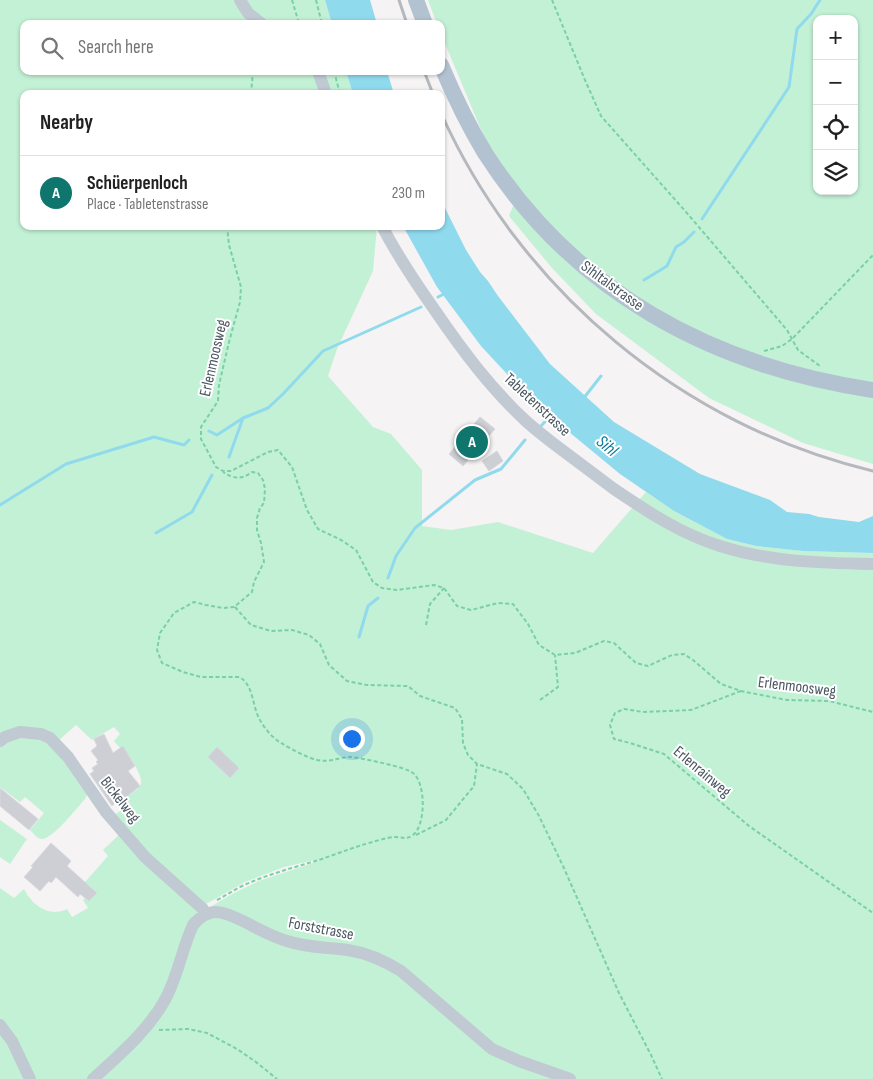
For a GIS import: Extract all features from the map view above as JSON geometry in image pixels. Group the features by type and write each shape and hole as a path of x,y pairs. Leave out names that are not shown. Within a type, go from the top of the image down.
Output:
{"main road":[{"path":"416,0 424,20"},
{"name":"Sihltalstrasse","path":"445,74 472,131 508,186 555,240 606,285 665,323 727,351 793,373 873,390"}],"street":[{"path":"240,0 248,14 256,20"},
{"path":"319,75 325,90"},
{"name":"Tabletenstrasse","path":"384,230 400,260 464,353 489,383 529,424 595,476 640,507 690,535 736,550 791,560 873,564"},
{"name":"Bickelweg","path":"0,741 5,737 20,732 41,734 50,738 68,757 106,812 145,857 203,909 205,915"},
{"name":"Forststrasse","path":"205,915 222,913 232,916 286,941 308,946 349,950 369,955 401,972 492,1049 519,1061 570,1079"},
{"path":"93,1079 118,1056 156,1015 166,997 193,925 205,915"},
{"path":"0,1025 12,1041 30,1079"}],"path":[{"path":"292,0 298,20"},
{"path":"316,0 321,20"},
{"path":"552,0 601,116 781,324 796,348 817,365"},
{"path":"251,90 253,75"},
{"path":"335,75 339,90"},
{"name":"Erlenmoosweg","path":"223,471 216,467 201,439 201,428 218,401 229,342 240,302 241,287 229,245 227,230"},
{"path":"765,351 782,346 792,339 873,255"},
{"path":"223,471 231,471 268,452 278,450 292,468 307,510 318,529 356,550 373,582 382,588 397,590 434,586 444,588 457,606 471,610 498,603 513,604 528,624 539,645 555,655 558,688 540,700"},
{"path":"223,471 231,477 240,478 252,472 258,473 263,480 266,489 264,503 260,508 257,518 257,530 264,562 254,582 252,592 234,607 223,608 194,602 174,612 160,634 157,650 162,663 201,677 239,677 243,679 249,686 259,719 270,734 282,744 316,760 329,761 349,757 413,772 419,780 423,810 420,827 409,838"},
{"path":"426,625 430,604 444,588"},
{"path":"234,607 251,625 271,631 292,630 309,634 320,644 329,665 347,681 367,685 408,686 420,696 455,708 462,719 463,743 468,755 477,764 507,774 523,789 539,816 619,993 652,1055 662,1079"},
{"name":"Erlenmoosweg","path":"555,655 574,653 604,641 614,643 636,663 648,666 672,655 684,654 721,684 741,691 787,700 829,700 873,712"},
{"name":"Erlenrainweg","path":"741,691 691,710 643,712 624,709 615,713 610,725 614,739 664,754 750,826 873,913"},
{"path":"217,901 240,887 285,870 359,846 394,837 409,838 446,820 474,786 477,764"},
{"path":"143,1030 188,1029 207,1033 244,1054 277,1079"}],"green space":[{"path":"0,0 325,0 331,20 20,20 20,75 347,75 352,90 20,90 20,230 377,230 373,271 337,349 328,376 373,427 391,434 422,470 422,526 451,530 498,522 593,553 646,492 674,511 727,539 756,546 803,551 873,553 873,1079 98,1079 140,1038 196,927 210,907 259,881 319,861 315,860 284,867 245,882 206,904 142,850 113,816 130,804 124,796 134,792 141,784 138,770 123,747 120,748 114,741 120,734 114,727 92,740 76,725 58,741 52,735 0,739"},
{"path":"428,0 873,0 873,464 803,443 709,398 596,314 552,268 509,216 517,196 482,132 445,44 445,20 436,20"},
{"path":"9,738 48,739 77,773 74,776 87,795 59,828 43,839 37,837 30,830 44,813 25,797 20,802 0,787 0,744"},
{"path":"0,820 27,839 10,864 0,857"},
{"path":"121,833 197,910 197,914 156,1009 91,1079 33,1079 0,1021 0,888 14,898 24,889 36,905 54,912 67,909 72,917 88,908 83,900 85,898 89,901 97,893 85,882 108,856 103,850"},
{"path":"0,1028 27,1079 0,1079"}],"water":[{"path":"325,0 370,0 376,20 331,20"},
{"path":"347,75 388,75 393,90 352,90"},
{"name":"Sihl","path":"445,208 466,250 480,272 550,364 614,422 700,474 770,500 787,512 859,522 873,516 873,553 803,551 756,546 727,539 674,511 620,474 540,408 481,346 437,287 405,230 445,230"}],"building":[{"path":"480,417 495,429 463,466 449,454"},
{"path":"497,451 503,461 489,471 482,461"},
{"path":"104,734 113,753 123,746 135,766 128,771 140,786 125,798 128,802 121,808 116,802 112,806 90,774 94,771 92,768 98,764 96,762 98,760 91,751 97,746 94,739"},
{"path":"217,747 239,768 230,778 208,757"},
{"path":"0,788 38,819 29,830 0,806"},
{"path":"51,843 71,861 67,866 97,893 89,901 80,894 78,897 56,877 51,883 49,881 40,891 24,877"}],"waterway":[{"path":"702,219 789,87 797,29 811,14 820,0"},
{"path":"644,280 667,266 676,247 694,232"},
{"path":"438,297 446,293"},
{"path":"229,457 243,418 268,408 323,351 421,307"},
{"path":"583,399 601,376"},
{"path":"541,426 552,414"},
{"path":"209,431 217,435 243,418"},
{"path":"0,505 66,464 154,437 184,445 189,440"},
{"path":"388,578 396,556 415,528 475,480 501,469 525,440"},
{"path":"156,533 192,512 212,475"},
{"path":"359,637 368,606 378,598"}],"railway":[{"path":"399,0 406,20"},
{"path":"426,75 431,90"},
{"path":"445,121 475,178 516,238 563,293 616,342 674,385 737,421 803,450 873,471"}],"place":[{"name":"Schüerpenloch","path":"472,442"}]}
